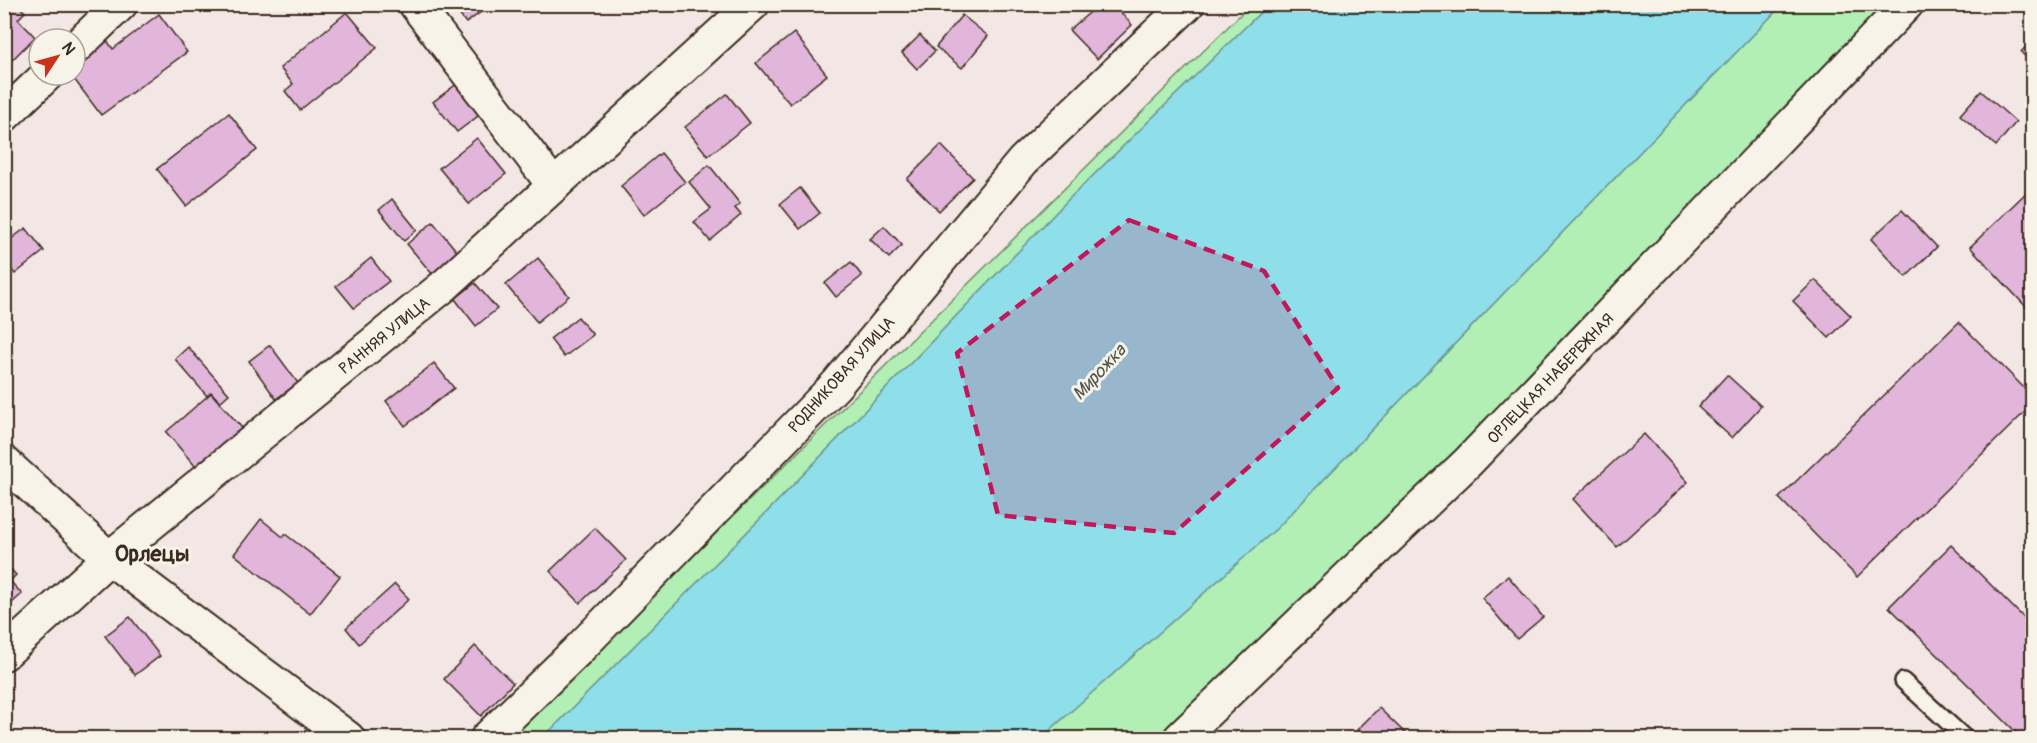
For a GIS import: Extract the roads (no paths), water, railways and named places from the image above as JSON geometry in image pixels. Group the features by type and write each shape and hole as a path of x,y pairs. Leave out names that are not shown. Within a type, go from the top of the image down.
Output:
{"street":[{"path":"87,37 121,4"},
{"path":"415,4 554,186"},
{"name":"РАННЯЯ УЛИЦА","path":"4,654 109,558 445,285 753,4"},
{"name":"РОДНИКОВАЯ УЛИЦА","path":"487,738 578,650 836,385 1023,161 1188,4"},
{"name":"ОРЛЕЦКАЯ НАБЕРЕЖНАЯ","path":"1180,738 1468,462 1907,4"},
{"path":"4,116 34,87"},
{"path":"4,462 109,558 348,738"}],"lane":[{"path":"1903,681 1965,738"}],"water":[{"name":"Мирожка","path":"1268,5 1782,5 1277,528 1041,738 543,738 771,508 1069,199"}],"district":[{"name":"Орлецы","path":"152,553"}]}
